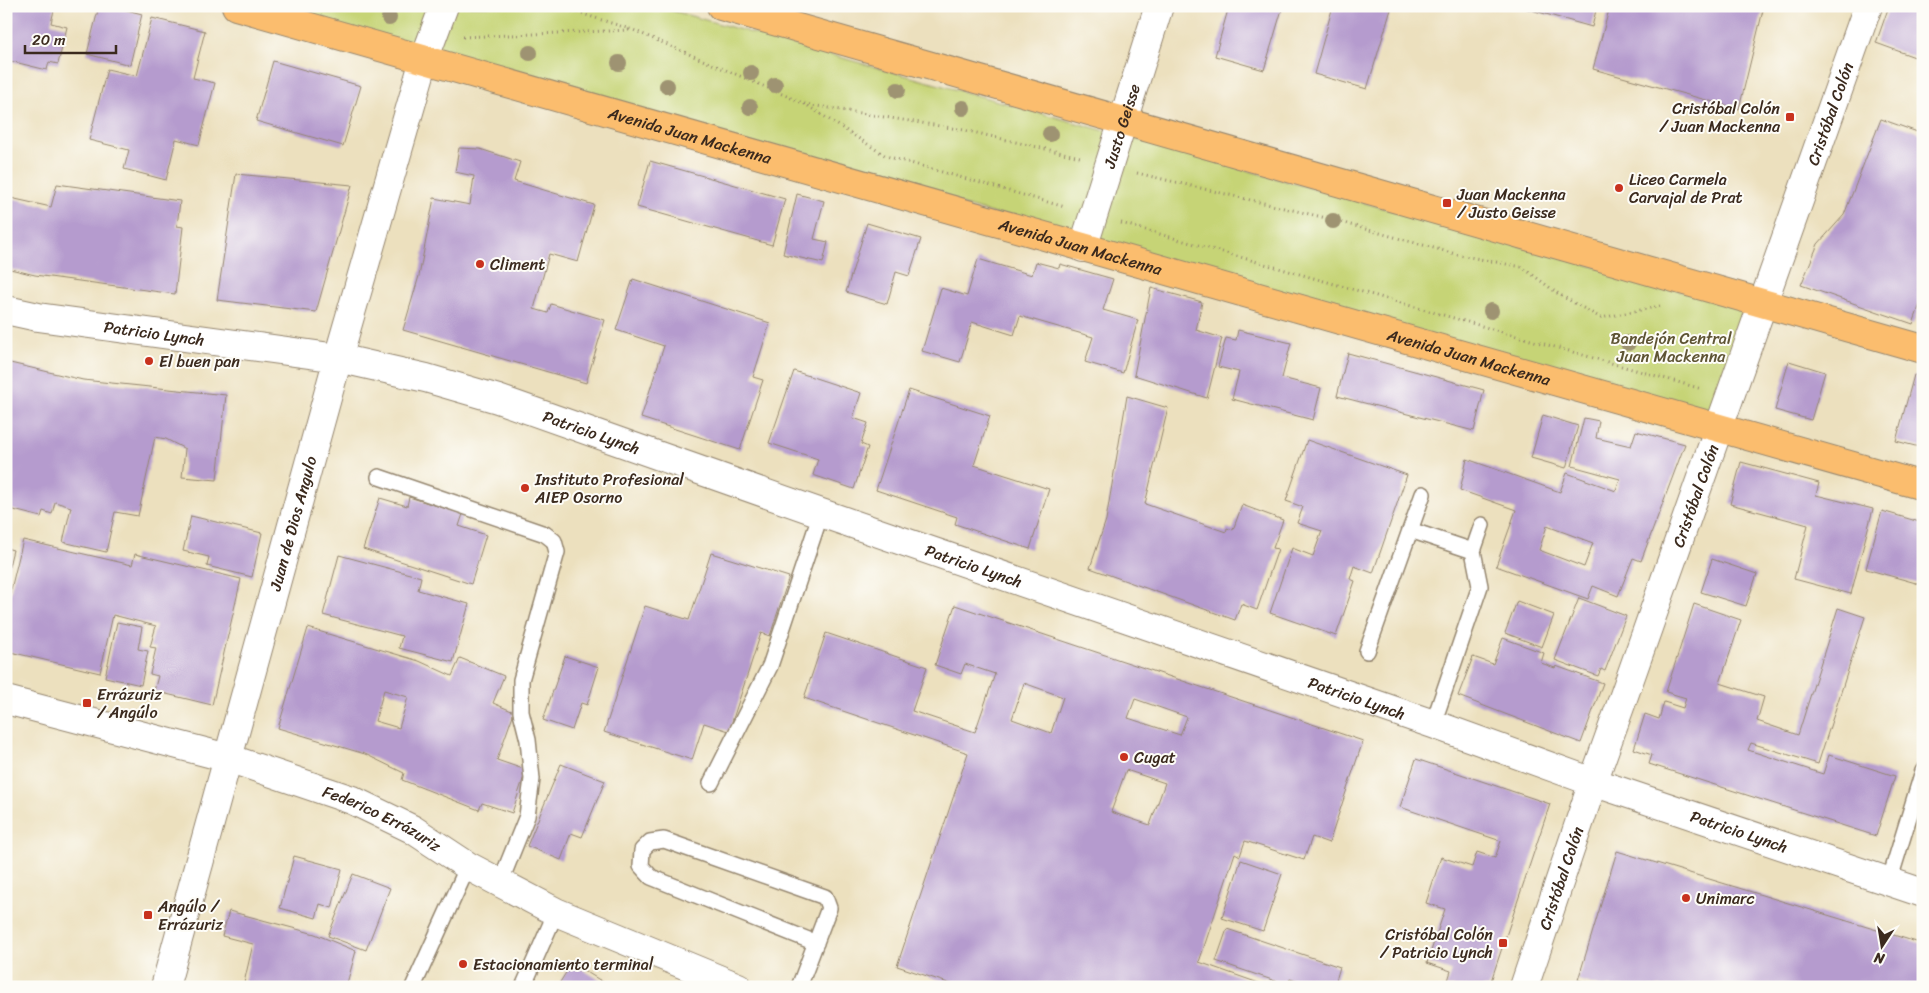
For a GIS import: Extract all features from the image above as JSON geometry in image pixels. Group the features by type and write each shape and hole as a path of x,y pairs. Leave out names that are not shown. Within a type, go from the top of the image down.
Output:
{"main road":[{"name":"Avenida Juan Mackenna","path":"236,6 428,49 1084,248 1923,486"},
{"path":"720,6 1923,349"}],"street":[{"name":"Juan de Dios Angulo","path":"165,987 338,358 428,49 444,6"},
{"name":"Justo Geisse","path":"1084,248 1159,6"},
{"name":"Cristóbal Colón","path":"1524,987 1594,782 1868,6"},
{"name":"Patricio Lynch","path":"6,310 38,317 338,358 426,378 498,399 821,513 1433,724 1594,782 1923,893"},
{"name":"Federico Errázuriz","path":"6,700 228,758 352,800 412,829 468,866 556,912 738,987"}],"lane":[{"path":"379,477 545,534 554,541 557,552 522,680 521,712 528,740 532,779 527,816 500,883"},
{"path":"1367,651 1422,494"},
{"path":"711,783 770,666 821,513"},
{"path":"1433,724 1480,586 1473,551 1482,525"},
{"path":"1410,530 1473,551"},
{"path":"1889,882 1923,771"},
{"path":"800,987 829,908 825,897 664,840 650,842 642,850 641,866 651,878 816,943"},
{"path":"413,987 468,866"},
{"path":"523,987 556,912"}],"path":[{"path":"558,6 633,30 805,104 886,156 1731,398"},
{"path":"428,49 633,30"},
{"path":"805,104 964,130 1109,164 1144,176 1322,216 1459,256 1522,267 1560,295 1601,318 1661,306"}],"green space":[{"name":"Bandejón Central Juan Mackenna","path":"267,6 655,6 1750,310 1709,418"}],"building":[{"path":"6,6 55,6 51,23 67,27 58,64 49,62 47,70 6,60"},
{"path":"99,6 111,6 142,14 130,65 87,54"},
{"path":"1229,6 1283,6 1264,70 1215,56"},
{"path":"1333,6 1392,6 1367,89 1314,74"},
{"path":"1517,6 1597,6 1592,27"},
{"path":"1610,6 1764,6 1739,109 1593,69"},
{"path":"1889,6 1923,6 1923,60 1876,43"},
{"path":"152,18 205,31 193,78 215,83 199,145 176,139 166,180 124,169 129,150 89,140 107,69 137,76"},
{"path":"273,61 361,86 343,146 256,121"},
{"path":"1881,119 1923,134 1923,296 1913,324 1801,285 1818,244 1844,215"},
{"path":"459,148 480,149 520,162 514,181 594,205 578,262 549,254 534,309 548,313 551,304 605,320 586,383 403,330 419,276 434,198 470,205 474,176 455,172"},
{"path":"650,161 785,199 772,245 637,207"},
{"path":"236,174 352,185 316,312 217,300"},
{"path":"57,184 180,201 177,226 183,227 175,294 35,275 6,268 6,197 51,207"},
{"path":"797,194 824,201 814,239 828,242 823,263 783,254"},
{"path":"867,223 921,239 909,276 896,272 887,304 846,292"},
{"path":"978,259 1032,275 1036,262 1059,268 1060,264 1113,279 1103,310 1138,320 1123,373 1085,362 1093,337 1020,316 1014,335 972,322 960,362 922,351 941,288 967,296"},
{"path":"633,279 770,323 753,377 763,380 740,450 641,418 664,346 616,330"},
{"path":"1151,288 1202,302 1196,330 1222,338 1207,398 1134,375"},
{"path":"1238,330 1291,343 1282,378 1321,388 1313,420 1232,399 1239,372 1218,367 1226,338 1236,340"},
{"path":"1348,353 1484,390 1474,431 1337,396"},
{"path":"1789,361 1825,372 1811,420 1775,410"},
{"path":"6,362 83,380 226,395 217,480 182,477 185,449 166,439 155,437 138,516 115,512 106,552 63,542 71,507 55,502 52,514 43,511 41,517 6,508"},
{"path":"794,371 861,393 853,418 868,423 861,444 868,447 854,489 813,475 818,459 769,443"},
{"path":"1914,375 1923,377 1923,448 1896,441"},
{"path":"909,390 990,416 974,465 1049,489 1030,549 955,524 957,517 876,490"},
{"path":"1127,396 1168,408 1145,504 1226,532 1227,528 1233,530 1242,505 1283,520 1273,548 1278,549 1257,610 1241,604 1235,620 1090,568 1106,520"},
{"path":"1543,415 1578,426 1566,468 1531,458"},
{"path":"1584,418 1599,421 1596,438 1631,446 1636,431 1685,444 1641,561 1633,558 1618,596 1593,586 1588,599 1496,566 1516,510 1460,490 1467,459 1560,492 1567,473 1616,491 1620,479 1572,466","holes":["1547,526 1593,543 1584,567 1539,550"]},
{"path":"1307,440 1407,475 1373,573 1354,566 1350,579 1355,581 1336,636 1270,613 1292,548 1313,556 1322,531 1297,523 1303,507 1286,501"},
{"path":"1741,462 1819,483 1816,495 1873,509 1851,594 1794,579 1808,525 1730,504"},
{"path":"409,497 463,514 459,526 486,535 471,584 363,549 380,498 407,506"},
{"path":"1882,511 1923,523 1923,585 1866,569"},
{"path":"191,516 262,533 252,577 207,566 209,557 183,551"},
{"path":"23,540 132,565 135,554 241,579 212,705 154,691 158,676 150,674 156,648 150,647 156,626 113,615 100,673 6,651 6,610"},
{"path":"6,548 13,550 7,574 6,574"},
{"path":"711,553 789,577 770,636 761,633 729,731 704,723 692,760 604,732 645,606 689,620"},
{"path":"339,555 421,577 418,590 469,604 453,662 399,648 402,636 323,615"},
{"path":"1712,559 1757,574 1746,606 1701,592"},
{"path":"1579,598 1626,616 1605,671 1601,669 1598,676 1555,660"},
{"path":"1517,601 1554,615 1542,647 1505,633"},
{"path":"1694,604 1741,620 1720,683 1764,697 1757,721 1798,735 1838,608 1865,617 1818,764 1751,743 1748,750 1823,774 1829,755 1895,776 1876,836 1649,764 1652,755 1634,749 1645,714 1659,719 1664,702 1683,708 1686,698 1666,692"},
{"path":"955,605 1363,741 1329,843 1312,837 1304,860 1245,841 1240,856 1235,853 1199,962 1270,987 960,987 897,966 968,753 804,698 826,633 927,667 912,711 975,732 995,674 965,664 961,674 935,665","holes":["1024,683 1063,697 1051,733 1012,719","1135,699 1187,717 1180,735 1128,718","1126,770 1165,783 1150,825 1111,812"]},
{"path":"117,622 142,627 138,649 148,651 141,685 105,677"},
{"path":"308,628 419,661 452,676 460,658 504,676 493,703 514,712 497,760 526,770 512,813 482,803 479,810 402,780 404,773 365,754 278,728","holes":["384,690 408,697 399,728 375,721"]},
{"path":"1503,638 1544,653 1541,663 1555,668 1556,666 1603,683 1581,743 1458,696 1473,657 1493,664"},
{"path":"565,656 599,667 587,705 581,703 572,730 543,720"},
{"path":"1416,759 1550,804 1489,987 1446,987 1451,971 1427,963 1445,909 1426,903 1441,857 1472,867 1477,852 1495,858 1501,841 1400,807"},
{"path":"561,764 605,781 582,837 571,833 561,860 527,846"},
{"name":"Unimarc","path":"1617,851 1923,944 1923,987 1602,987 1578,980"},
{"path":"294,856 342,869 332,908 320,904 316,918 280,908"},
{"path":"1241,860 1282,874 1263,931 1222,918"},
{"path":"353,874 390,888 366,950 328,936"},
{"path":"229,911 315,934 356,951 346,987 243,987 253,944 222,936"},
{"path":"1227,929 1340,967 1334,987 1314,987 1290,979 1287,985 1216,961"},
{"path":"572,963 611,987 557,987"}],"place":[{"name":"Cristóbal Colón / Juan Mackenna","path":"1790,117"},
{"name":"Liceo Carmela Carvajal de Prat","path":"1619,188"},
{"name":"Juan Mackenna / Justo Geisse","path":"1447,203"},
{"name":"Climent","path":"480,264"},
{"name":"El buen pan","path":"149,361"},
{"name":"Instituto Profesional AIEP Osorno","path":"525,488"},
{"name":"Errázuriz / Angúlo","path":"87,703"},
{"name":"Cugat","path":"1124,757"},
{"name":"Unimarc","path":"1686,898"},
{"name":"Angúlo / Errázuriz","path":"148,915"},
{"name":"Cristóbal Colón / Patricio Lynch","path":"1503,943"},
{"name":"Estacionamiento terminal","path":"463,964"}]}
